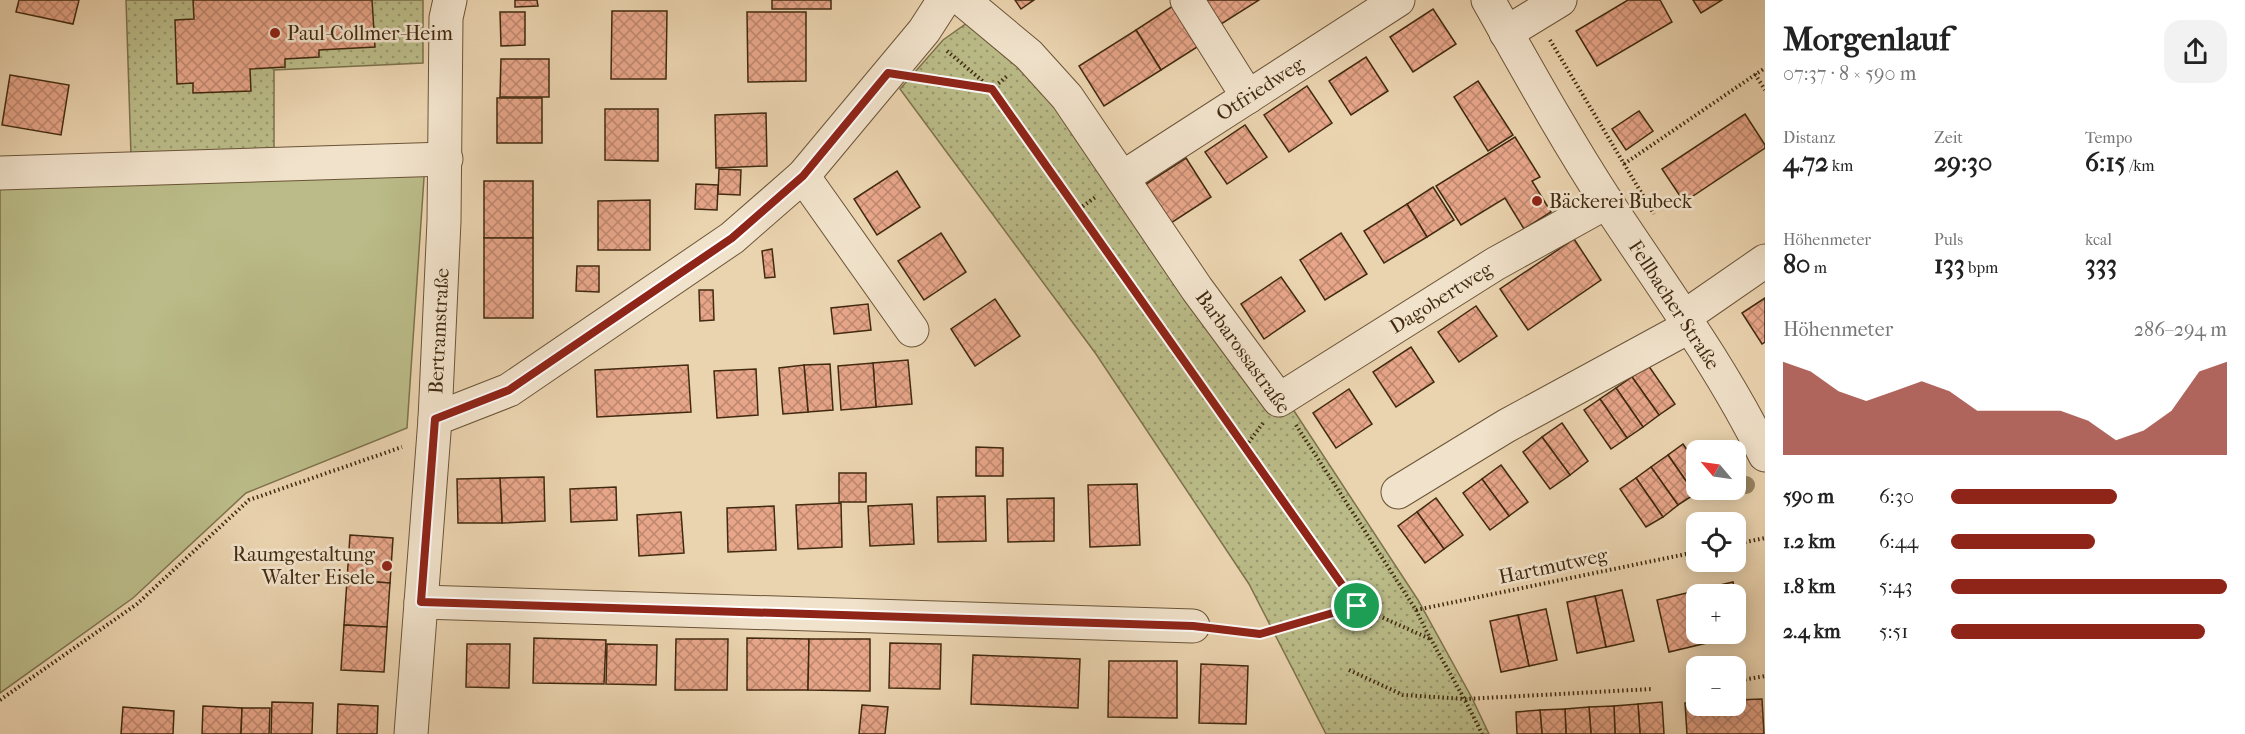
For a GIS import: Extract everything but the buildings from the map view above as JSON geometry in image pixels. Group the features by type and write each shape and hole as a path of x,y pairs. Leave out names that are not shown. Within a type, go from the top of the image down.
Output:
{"street":[{"name":"Bertramstraße","path":"411,734 434,428 446,159 446,18 450,0"},
{"path":"434,428 509,390 732,238 803,176 924,31 944,0"},
{"name":"Barbarossastraße","path":"963,0 1029,56 1067,97 1197,289 1279,400"},
{"path":"1187,0 1248,97"},
{"name":"Otfriedweg","path":"1122,178 1398,0"},
{"name":"Fellbacher Straße","path":"1488,0 1607,202 1687,322 1757,419 1765,455"},
{"path":"1506,33 1550,5"},
{"path":"0,173 446,159"},
{"path":"803,176 912,330"},
{"name":"Dagobertweg","path":"1279,400 1495,264 1607,202"},
{"path":"1398,492 1506,426 1687,322 1765,261"},
{"path":"421,602 1193,626"}],"path":[{"path":"1550,5 1550,43 1654,214"},
{"path":"924,31 992,89 1357,606 1430,639"},
{"path":"992,89 1029,56"},
{"path":"1624,164 1765,68"},
{"path":"888,73 992,89"},
{"path":"1755,74 1765,90"},
{"name":"Barbarossastraße","path":"1279,400 1416,610 1430,639 1466,699 1482,734"},
{"path":"0,700 137,604 249,500 344,465 434,428"},
{"path":"1746,542 1765,538"},
{"name":"Hartmutweg","path":"1416,610 1686,554"},
{"path":"1193,626 1260,634 1357,606"},
{"path":"1349,670 1403,695 1466,699 1652,688"},
{"path":"1746,679 1765,676"}],"green space":[{"path":"126,0 423,0 423,63 274,70 274,150 131,155"},
{"path":"970,21 1029,55 1281,391 1418,600 1472,698 1489,734 1326,734 1249,584 1096,354 900,89 943,40"},
{"path":"425,163 407,428 246,493 133,598 0,693 0,181"}],"place":[{"name":"Paul-Collmer-Heim","path":"275,33"},
{"name":"Bäckerei Bubeck","path":"1537,201"},
{"name":"Raumgestaltung Walter Eisele","path":"387,566"}],"route":[{"path":"888,73 992,89 1357,606 1260,634 1193,626 421,602 435,419 509,390 732,238 803,176 888,73"}]}
